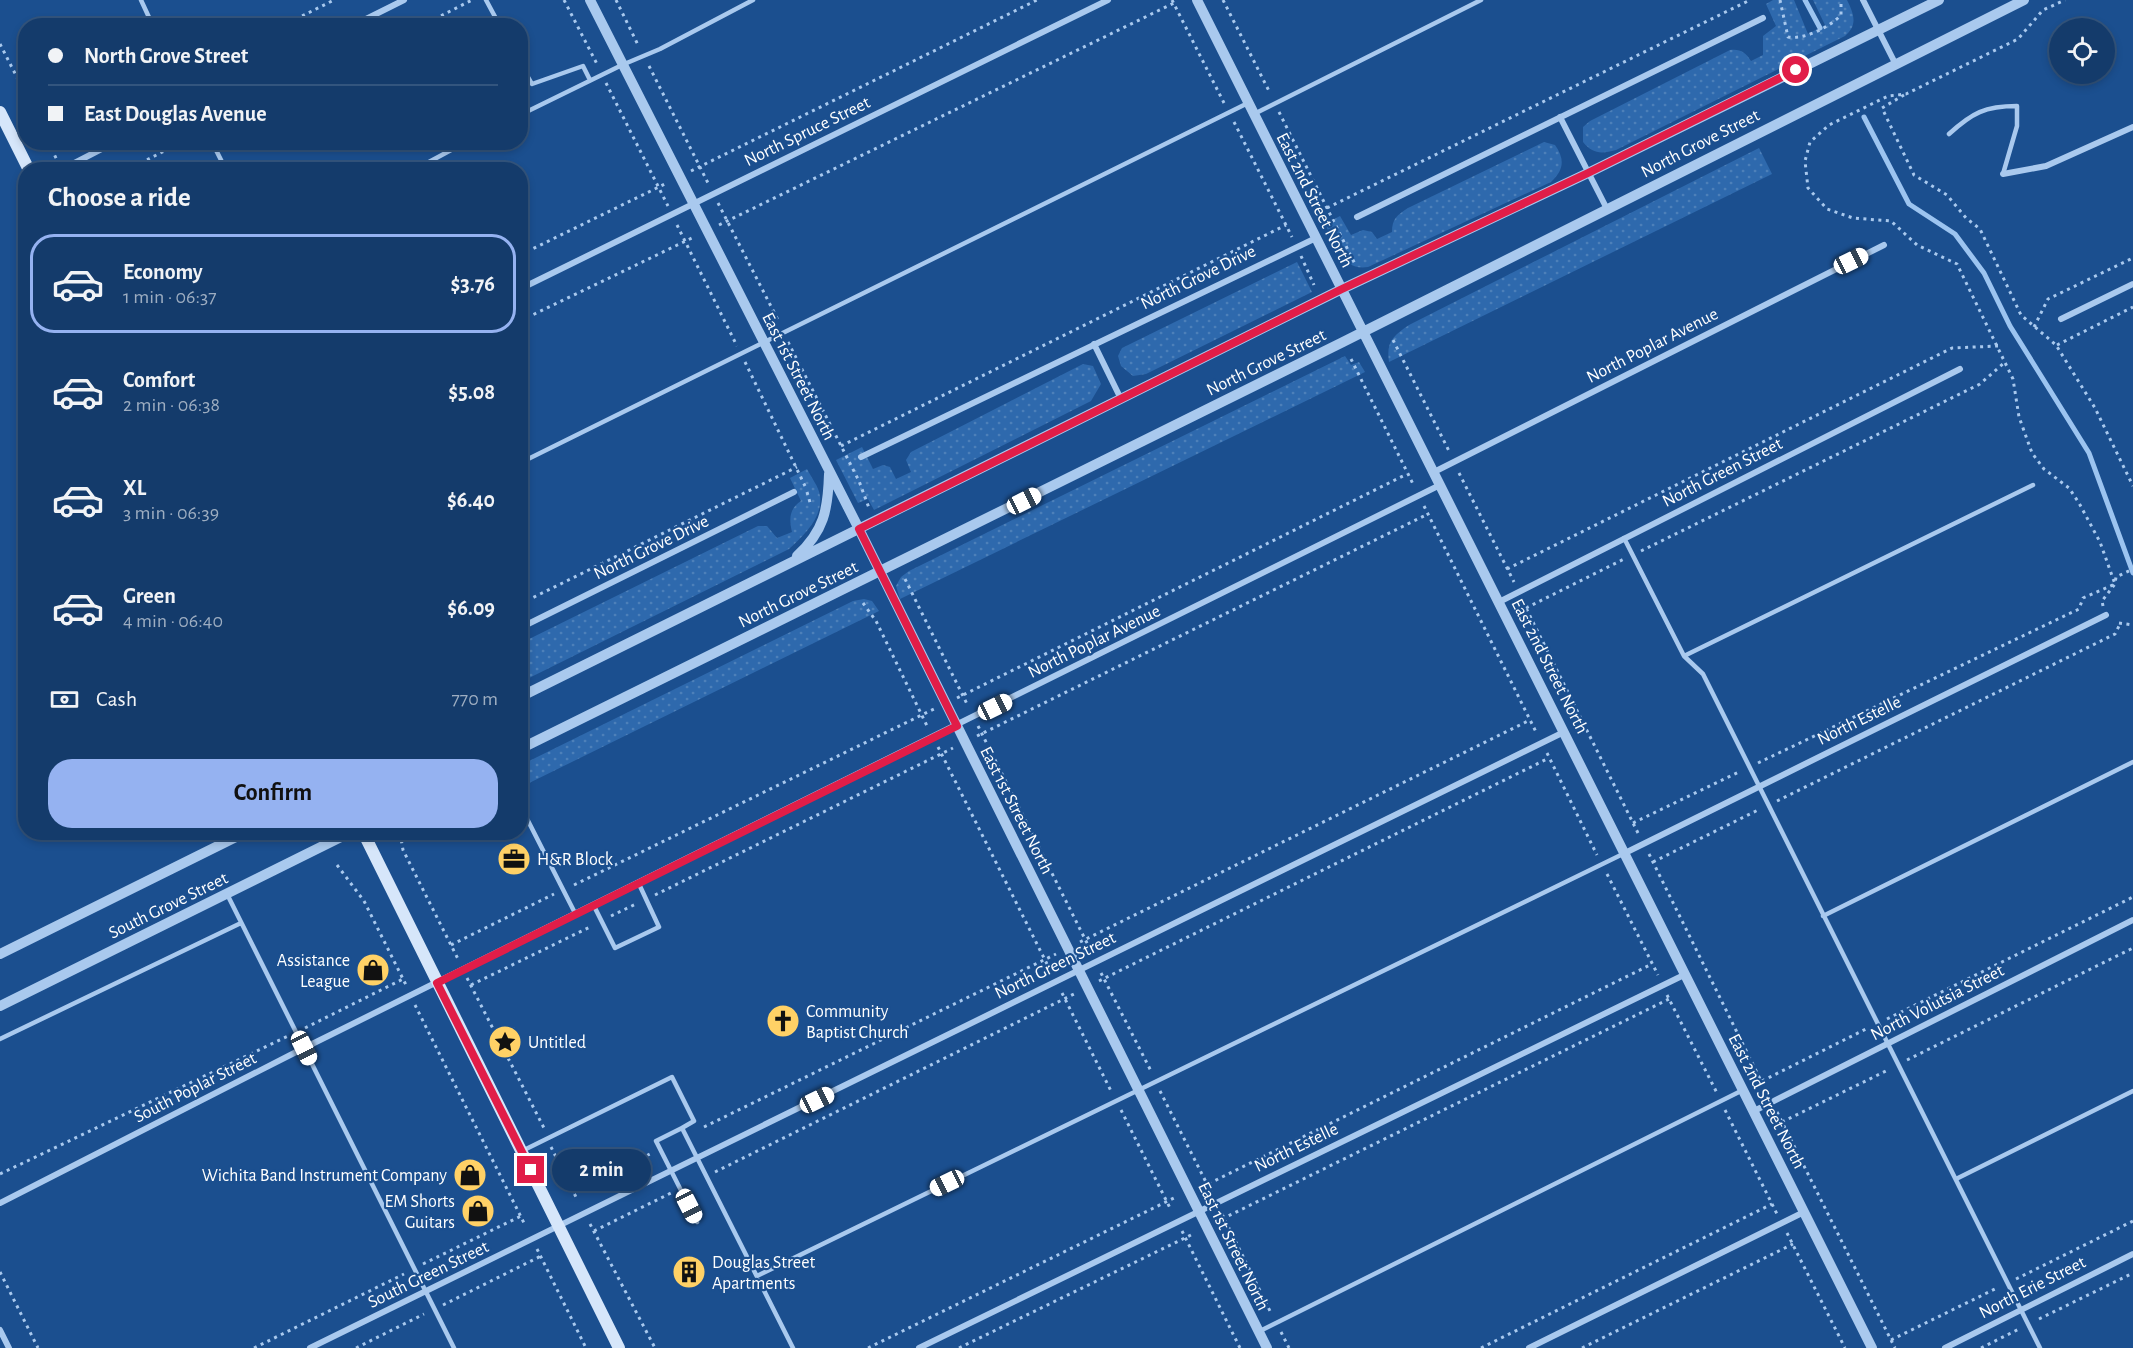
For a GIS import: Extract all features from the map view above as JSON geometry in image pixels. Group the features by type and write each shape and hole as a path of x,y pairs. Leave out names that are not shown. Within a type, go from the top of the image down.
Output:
{"main road":[{"path":"0,112 18,148"},
{"path":"367,840 619,1348"}],"street":[{"path":"368,18 404,0"},
{"name":"East 1st Street North","path":"590,0 829,474 859,529 1266,1348"},
{"name":"North Spruce Street","path":"528,285 1108,0"},
{"path":"1863,0 1895,63"},
{"name":"North Grove Street","path":"528,693 1342,289 1588,173 1939,0"},
{"name":"North Grove Street","path":"528,745 1364,332 2024,0"},
{"name":"East 2nd Street North","path":"1198,1 1872,1348"},
{"path":"1357,217 1763,18"},
{"path":"1560,117 1607,209"},
{"path":"2003,174 2046,166 2133,127"},
{"path":"75,162 99,150"},
{"name":"North Grove Drive","path":"861,457 1316,238"},
{"name":"North Poplar Avenue","path":"1434,472 1884,245"},
{"path":"2061,319 2133,284"},
{"path":"1094,344 1120,399"},
{"name":"North Green Street","path":"1499,602 1960,369"},
{"path":"788,564 818,532 828,507 829,474"},
{"name":"North Poplar Avenue","path":"437,983 1440,485"},
{"name":"North Grove Drive","path":"528,624 794,492"},
{"name":"North Estelle","path":"1625,853 2106,615"},
{"name":"North Green Street","path":"559,1226 1564,732"},
{"name":"South Grove Street","path":"0,954 230,840"},
{"name":"South Grove Street","path":"0,1006 335,840"},
{"name":"North Volutsia Street","path":"1754,1111 2133,920"},
{"name":"North Estelle","path":"919,1348 1686,974"},
{"name":"South Poplar Street","path":"0,1203 437,983"},
{"path":"1529,1348 1804,1212"},
{"name":"South Green Street","path":"310,1348 559,1226"},
{"name":"North Erie Street","path":"1945,1348 2133,1254"},
{"path":"0,1330 2,1341 9,1348"}],"lane":[{"path":"141,0 149,18"},
{"path":"486,0 496,18"},
{"path":"528,111 622,64 644,56 753,0"},
{"path":"1254,114 1481,0"},
{"path":"528,77 532,84 583,66 590,80"},
{"path":"528,459 1248,103"},
{"path":"1949,134 1969,115 1995,106 2017,106 2017,126 2003,174"},
{"path":"429,162 451,150"},
{"path":"1684,656 2033,486"},
{"path":"1624,538 1684,656 1703,674 2040,1348"},
{"path":"1823,916 2133,762"},
{"path":"528,821 576,915"},
{"path":"757,1276 1625,853"},
{"path":"594,906 615,948 659,927 639,884"},
{"path":"227,894 454,1348"},
{"path":"0,1039 242,923"},
{"path":"522,1152 672,1077 694,1121 656,1141 697,1222"},
{"path":"1258,1331 1743,1090"},
{"path":"1956,1179 2133,1091"},
{"path":"682,1128 793,1348"}],"path":[{"path":"298,18 334,0"},
{"path":"437,18 472,0"},
{"path":"564,0 796,467 812,510"},
{"path":"616,0 841,446 870,509"},
{"path":"528,251 1037,0"},
{"path":"1224,0 1355,264"},
{"path":"1327,208 1750,0"},
{"path":"1780,0 1788,37 1799,39 1835,21 1841,15 1841,0"},
{"path":"2065,0 2043,10 2018,39 1882,108 1914,175 1947,195 1966,218 1980,229 2021,315 2056,345 2095,408 2133,486"},
{"path":"528,317 1173,2 1314,285"},
{"path":"0,44 18,80"},
{"path":"1906,94 1888,96 1829,125 1810,142 1805,161 1808,188 1827,209 1853,218 1891,221 1917,245 1957,264 2013,379 2019,417 2032,453 2044,469 2069,488 2079,503 2100,542 2115,584"},
{"path":"143,162 166,150"},
{"path":"841,446 1286,225"},
{"path":"2034,327 2048,299 2133,258"},
{"path":"2056,345 2133,307"},
{"path":"1507,569 1952,348 1998,346"},
{"path":"1526,608 1980,384 2005,362"},
{"path":"528,600 796,467"},
{"path":"451,945 922,715 1408,473"},
{"path":"471,985 1428,514"},
{"path":"2133,569 2116,578 2115,584 2102,601 2106,615 2120,624 2133,625"},
{"path":"1633,823 2079,609 2083,598 2115,584"},
{"path":"864,603 876,621 1049,968"},
{"path":"1653,862 2115,634 2120,624"},
{"path":"687,1136 1530,720"},
{"path":"707,1176 1549,758"},
{"path":"401,840 403,850 577,1199"},
{"path":"337,865 363,901 524,1222"},
{"path":"1762,1081 2133,897"},
{"path":"1782,1122 2133,948"},
{"path":"868,1348 1652,964"},
{"path":"0,1174 403,980"},
{"path":"959,1348 1669,999"},
{"path":"573,1192 660,1149"},
{"path":"594,1232 680,1189"},
{"path":"1481,1348 1772,1204"},
{"path":"254,1348 521,1216"},
{"path":"590,1224 655,1348"},
{"path":"1181,1230 1240,1348"},
{"path":"1582,1348 1793,1244"},
{"path":"537,1248 586,1348"},
{"path":"356,1348 541,1256"},
{"path":"0,1272 38,1348"},
{"path":"1981,1348 2133,1273"}],"shaded area":[{"path":"1773,0 1794,0 1808,34 1825,25 1813,0 1847,0 1853,15 1852,28 1845,36 1616,150 1598,152 1590,149 1583,142 1583,127 1590,121 1730,50 1742,52 1751,61 1763,55 1763,36 1776,26 1766,4"},
{"path":"1544,142 1555,145 1562,160 1559,173 1551,182 1368,267 1351,265 1345,260 1325,224 1340,216 1351,235 1363,230 1372,232 1377,239 1392,232 1396,218 1408,208"},
{"path":"1759,148 1772,174 1389,362 1392,340 1409,325"},
{"path":"1297,262 1312,292 1146,374 1133,376 1121,366 1118,356 1122,348"},
{"path":"1345,356 1351,365 1359,362 1365,372 900,599 896,586 901,577 909,571"},
{"path":"1083,364 1093,366 1101,384 1091,401 874,510 868,499 858,503 836,460 862,447 873,469 883,465 890,467 896,479 911,472 906,460 911,452"},
{"path":"807,469 817,486 820,504 811,526 789,549 528,679 528,640 758,526 767,526 777,538 792,532 791,515 794,507 801,501 790,478"},
{"path":"864,599 872,601 879,611 528,784 528,762 853,601"}],"waterway":[{"path":"1805,0 1820,28"},
{"path":"1864,117 1909,204 1955,234 1984,273 2010,326 2089,453 2133,573"}],"place":[{"name":"H&R Block","path":"514,859"},
{"name":"Assistance League","path":"373,970"},
{"name":"Community Baptist Church","path":"783,1021"},
{"name":"Untitled","path":"505,1042"},
{"name":"Wichita Band Instrument Company","path":"470,1175"},
{"name":"EM Shorts Guitars","path":"478,1211"},
{"name":"Douglas Street Apartments","path":"689,1272"}],"route":[{"path":"531,1170 437,983 957,726 859,529 1342,289 1588,173 1796,70"}]}
